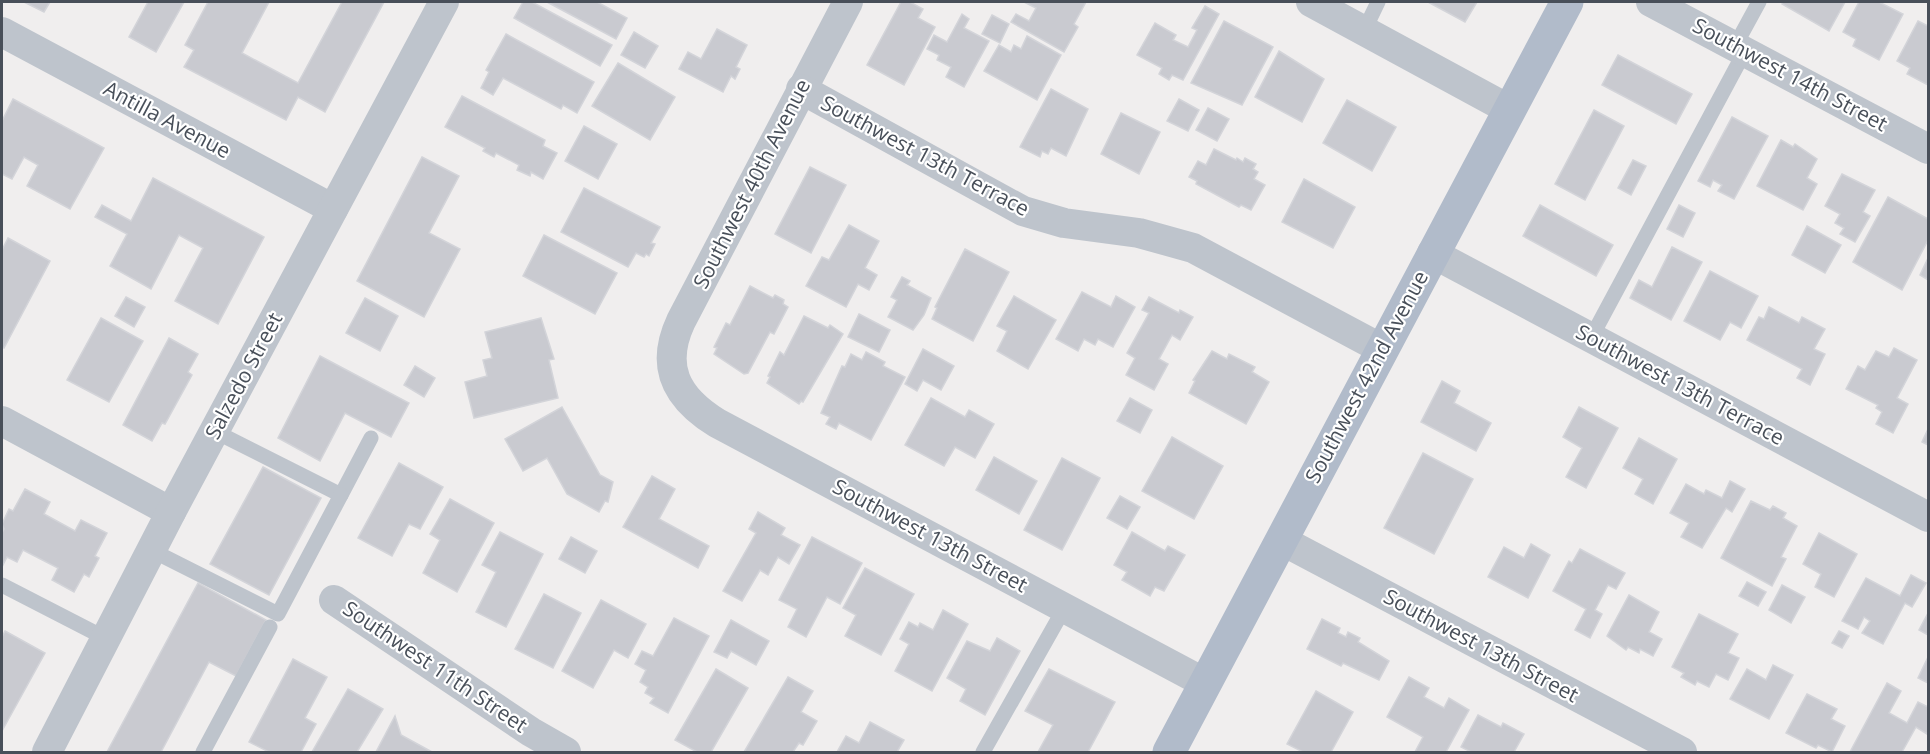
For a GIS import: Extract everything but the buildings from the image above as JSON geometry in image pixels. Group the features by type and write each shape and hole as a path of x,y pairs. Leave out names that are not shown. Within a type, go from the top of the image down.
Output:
{"main road":[{"name":"Southwest 42nd Avenue","path":"1168,753 1567,2"}],"street":[{"name":"Salzedo Street","path":"47,753 171,512 444,2"},
{"name":"Southwest 40th Avenue","path":"672,371 670,348 681,321 848,2"},
{"path":"1311,2 1510,110"},
{"name":"Southwest 14th Street","path":"1651,2 1929,149"},
{"name":"Antilla Avenue","path":"2,32 333,209"},
{"name":"Southwest 13th Terrace","path":"801,89 1023,210 1064,223 1139,233 1193,248 1382,349"},
{"name":"Southwest 13th Terrace","path":"1432,253 1929,517"},
{"name":"Southwest 13th Street","path":"672,371 692,403 717,423 1205,683"},
{"path":"2,421 171,512"},
{"name":"Southwest 13th Street","path":"1281,540 1682,753"},
{"name":"Southwest 11th Street","path":"334,600 566,753"}],"lane":[{"path":"1364,31 1378,2"},
{"path":"1591,338 1740,49 1759,2"},
{"path":"214,431 341,495"},
{"path":"151,550 278,614 371,438"},
{"path":"2,585 105,638"},
{"path":"983,753 1065,607"},
{"path":"203,753 270,627"}]}
